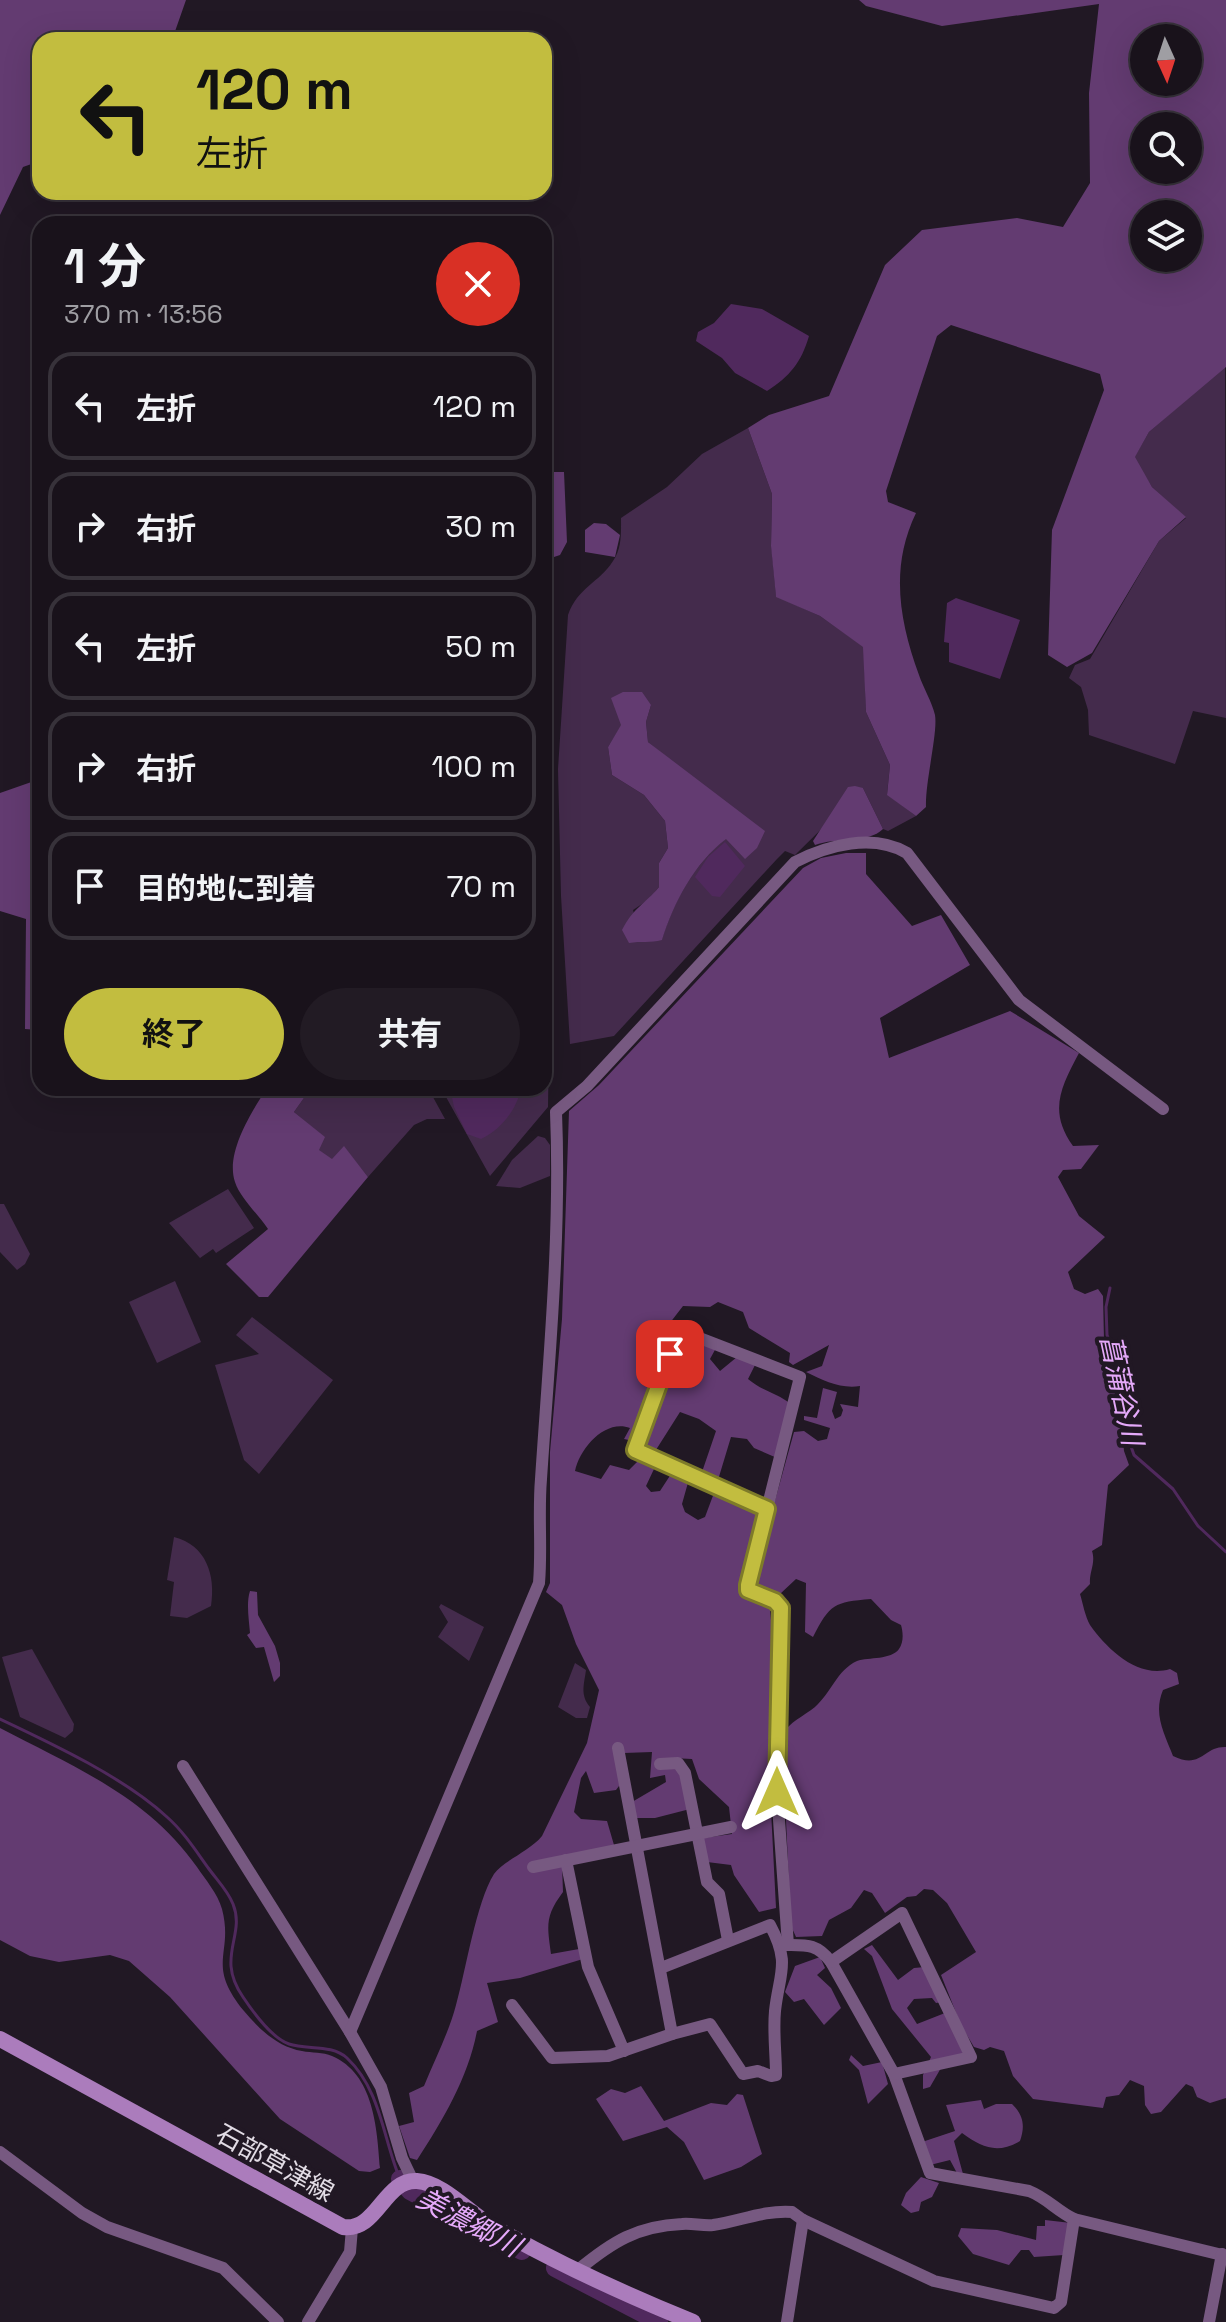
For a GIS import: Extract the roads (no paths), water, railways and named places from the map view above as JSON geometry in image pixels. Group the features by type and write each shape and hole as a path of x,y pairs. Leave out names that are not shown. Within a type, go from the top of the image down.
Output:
{"main road":[{"name":"石部草津線","path":"0,2039 332,2222 352,2228 362,2223 395,2189 412,2181"},
{"path":"412,2181 428,2183 489,2224 632,2297 693,2322"}],"street":[{"path":"350,2032 539,1583 542,1545 540,1485 558,1181 556,1112 587,1086 795,862 825,848 871,844 896,847 907,853 1019,1000 1163,1109"},
{"path":"512,2005 552,2058 601,2057 710,2024 743,2074 758,2071 776,2075 774,2013 783,1975 786,1919 777,1792 781,1608 775,1601 748,1590 748,1585 767,1509 800,1377 679,1330 635,1450 767,1509"},
{"path":"618,1748 672,2034"},
{"path":"660,1764 682,1766 707,1882 719,1894 728,1940"},
{"path":"183,1766 350,2032 381,2087 412,2181"},
{"path":"533,1867 731,1827"},
{"path":"566,1860 588,1967 624,2051"},
{"path":"831,1962 902,1913 971,2057 894,2074"},
{"path":"661,1968 786,1919"},
{"path":"770,1925 784,1944"},
{"path":"784,1944 813,1944 820,1947 831,1962 894,2074 930,2173 1029,2191 1043,2197 1056,2211 1074,2219 1224,2255 1209,2322"},
{"path":"0,2152 82,2213 107,2227 223,2268 278,2322"},
{"path":"578,2270 617,2240 633,2232 669,2225 713,2225 785,2211 934,2281 1054,2308 1061,2302 1074,2219"},
{"path":"787,2322 803,2220"},
{"path":"308,2322 350,2252 352,2228"}],"waterway":[{"name":"菖蒲谷川","path":"1110,1288 1106,1307 1107,1335 1124,1377 1127,1435 1134,1455 1173,1489 1198,1526 1226,1552"},
{"name":"美濃郷川","path":"0,1719 110,1775 150,1803 179,1829 233,1904 236,1926 231,1970 243,1997 263,2024 283,2041 296,2046 327,2049 347,2058 374,2100 400,2179"},
{"name":"美濃郷川","path":"400,2179 410,2191 522,2251"},
{"name":"美濃郷川","path":"555,2268 659,2322"}]}
